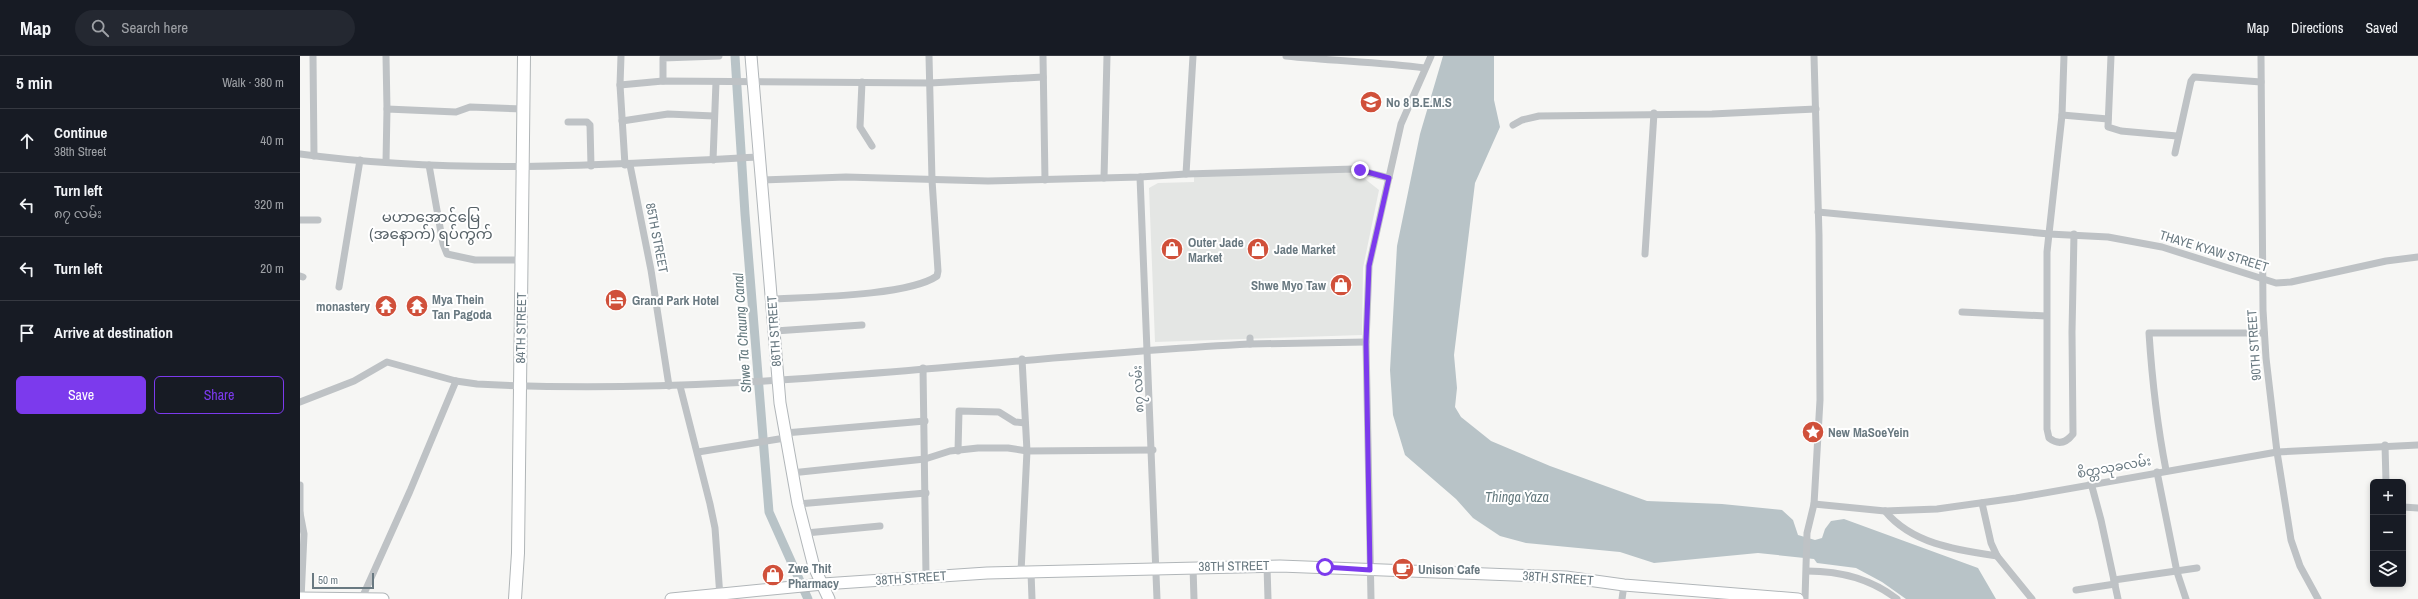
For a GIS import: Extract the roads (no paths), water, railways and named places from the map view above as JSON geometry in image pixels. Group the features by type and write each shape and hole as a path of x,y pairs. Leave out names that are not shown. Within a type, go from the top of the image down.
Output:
{"main road":[{"name":"84TH STREET","path":"515,599 518,553 524,56"},
{"name":"86TH STREET","path":"751,56 749,81 755,158 761,180 775,331 777,382 791,473 798,504 814,568 829,599"},
{"name":"38TH STREET","path":"671,599 720,597 823,584 926,576 1157,568 1267,566 1566,578 1624,585 1798,599"},
{"path":"301,598 383,599"}],"street":[{"path":"313,56 314,156"},
{"path":"386,56 386,162"},
{"name":"85TH STREET","path":"621,56 620,85 627,165 651,270 669,386"},
{"path":"663,81 663,58 719,56"},
{"path":"772,299 840,296 909,285 937,276 938,271 932,180 929,56"},
{"path":"1043,56 1045,180"},
{"path":"1104,178 1107,56"},
{"path":"1186,174 1193,56"},
{"path":"1286,56 1384,62 1425,68"},
{"path":"1371,599 1366,342 1369,266 1401,124 1431,56"},
{"path":"1805,599 1807,533 1814,504 1820,400 1818,212 1814,56"},
{"path":"2064,56 2062,115 2049,234 2046,316 2047,429 2049,438 2062,443 2068,441 2073,434 2072,332 2074,234"},
{"path":"2111,56 2108,119 2109,128 2177,136"},
{"name":"90TH STREET","path":"2261,56 2264,333 2277,452 2296,556 2318,599"},
{"path":"620,85 663,81 930,83 1043,77"},
{"path":"2175,153 2177,136 2190,81 2194,77 2261,82"},
{"path":"712,160 716,82"},
{"path":"862,82 860,127 872,146"},
{"path":"387,109 456,112 470,107 524,109"},
{"path":"1513,125 1522,120 1538,116 1654,113 1712,114 1816,109"},
{"path":"1645,254 1654,113"},
{"path":"622,121 668,114 714,116"},
{"path":"2062,115 2108,119"},
{"path":"568,122 587,122 590,125 591,166"},
{"path":"300,154 429,165 523,167 627,165 755,158"},
{"path":"339,287 360,160"},
{"path":"429,165 443,244 447,254 475,260 522,260"},
{"path":"761,180 846,177 932,180 1045,180 1354,169 1389,178"},
{"name":"၈၇ လမ်း","path":"1140,177 1157,568 1157,599"},
{"name":"THAYE KYAW STREET","path":"1818,212 2049,234 2074,234 2108,237 2162,247 2276,283 2291,282 2386,261 2418,257"},
{"path":"300,220 318,220"},
{"path":"1962,312 2046,316"},
{"path":"775,331 862,326"},
{"path":"2166,470 2156,416 2149,358 2149,333 2264,333"},
{"path":"300,402 354,380 387,362 456,381 520,385 680,386 777,382 1022,359 1250,341 1366,342"},
{"path":"1022,359 1027,451 1026,572 1032,599"},
{"path":"923,368 925,421 926,576"},
{"path":"356,598 410,491 456,381"},
{"path":"680,386 698,452 715,528 720,597"},
{"path":"958,450 959,411 999,412 1015,422 1025,423"},
{"path":"698,452 785,436 925,421"},
{"path":"2385,445 2386,479"},
{"name":"စိတ္တသုခလမ်း","path":"1814,504 1885,511 1937,509 1982,503 2277,452 2385,445 2418,445"},
{"path":"791,473 925,458 958,450 1008,448 1027,451 1152,450"},
{"path":"2157,472 2177,572 2186,599"},
{"path":"2091,483 2118,599"},
{"path":"300,485 300,513 304,534 301,598"},
{"path":"798,504 926,493"},
{"path":"1982,503 1992,543 1997,556 2032,599"},
{"path":"2406,507 2418,508"},
{"path":"1885,511 1900,526 1917,536 1952,548 1997,556"},
{"path":"806,533 880,526"},
{"path":"1267,566 1268,599"},
{"path":"1193,567 1194,599"},
{"path":"2076,590 2197,568"},
{"path":"1807,571 1846,574 1872,584 1897,599"},
{"path":"1622,599 1624,585"}],"water":[{"name":"Thinga Yaza","path":"1443,56 1494,56 1494,100 1500,127 1475,183 1454,355 1457,388 1455,407 1461,417 1491,441 1550,466 1647,501 1722,504 1782,510 1793,520 1798,535 1815,540 1822,538 1825,529 1831,521 1844,519 1978,568 1996,599 1906,599 1882,582 1856,568 1817,563 1814,559 1758,553 1654,563 1620,552 1526,543 1500,536 1473,518 1456,499 1405,455 1393,415 1390,370 1397,246 1420,134"}],"waterway":[{"name":"Shwe Ta Chaung Canal","path":"735,56 745,214 769,512 808,599"}],"place":[{"name":"No 8 B.E.M.S","path":"1371,102"},
{"name":"Outer Jade Market","path":"1172,249"},
{"name":"Jade Market","path":"1258,249"},
{"name":"Shwe Myo Taw","path":"1341,285"},
{"name":"Grand Park Hotel","path":"616,300"},
{"name":"monastery","path":"386,306"},
{"name":"Mya Thein Tan Pagoda","path":"417,306"},
{"name":"New MaSoeYein","path":"1813,432"},
{"name":"Unison Cafe","path":"1403,569"},
{"name":"Zwe Thit Pharmacy","path":"773,575"}],"district":[{"name":"မဟာအောင်မြေ (အနောက်) ရပ်ကွက်","path":"431,224"}]}
